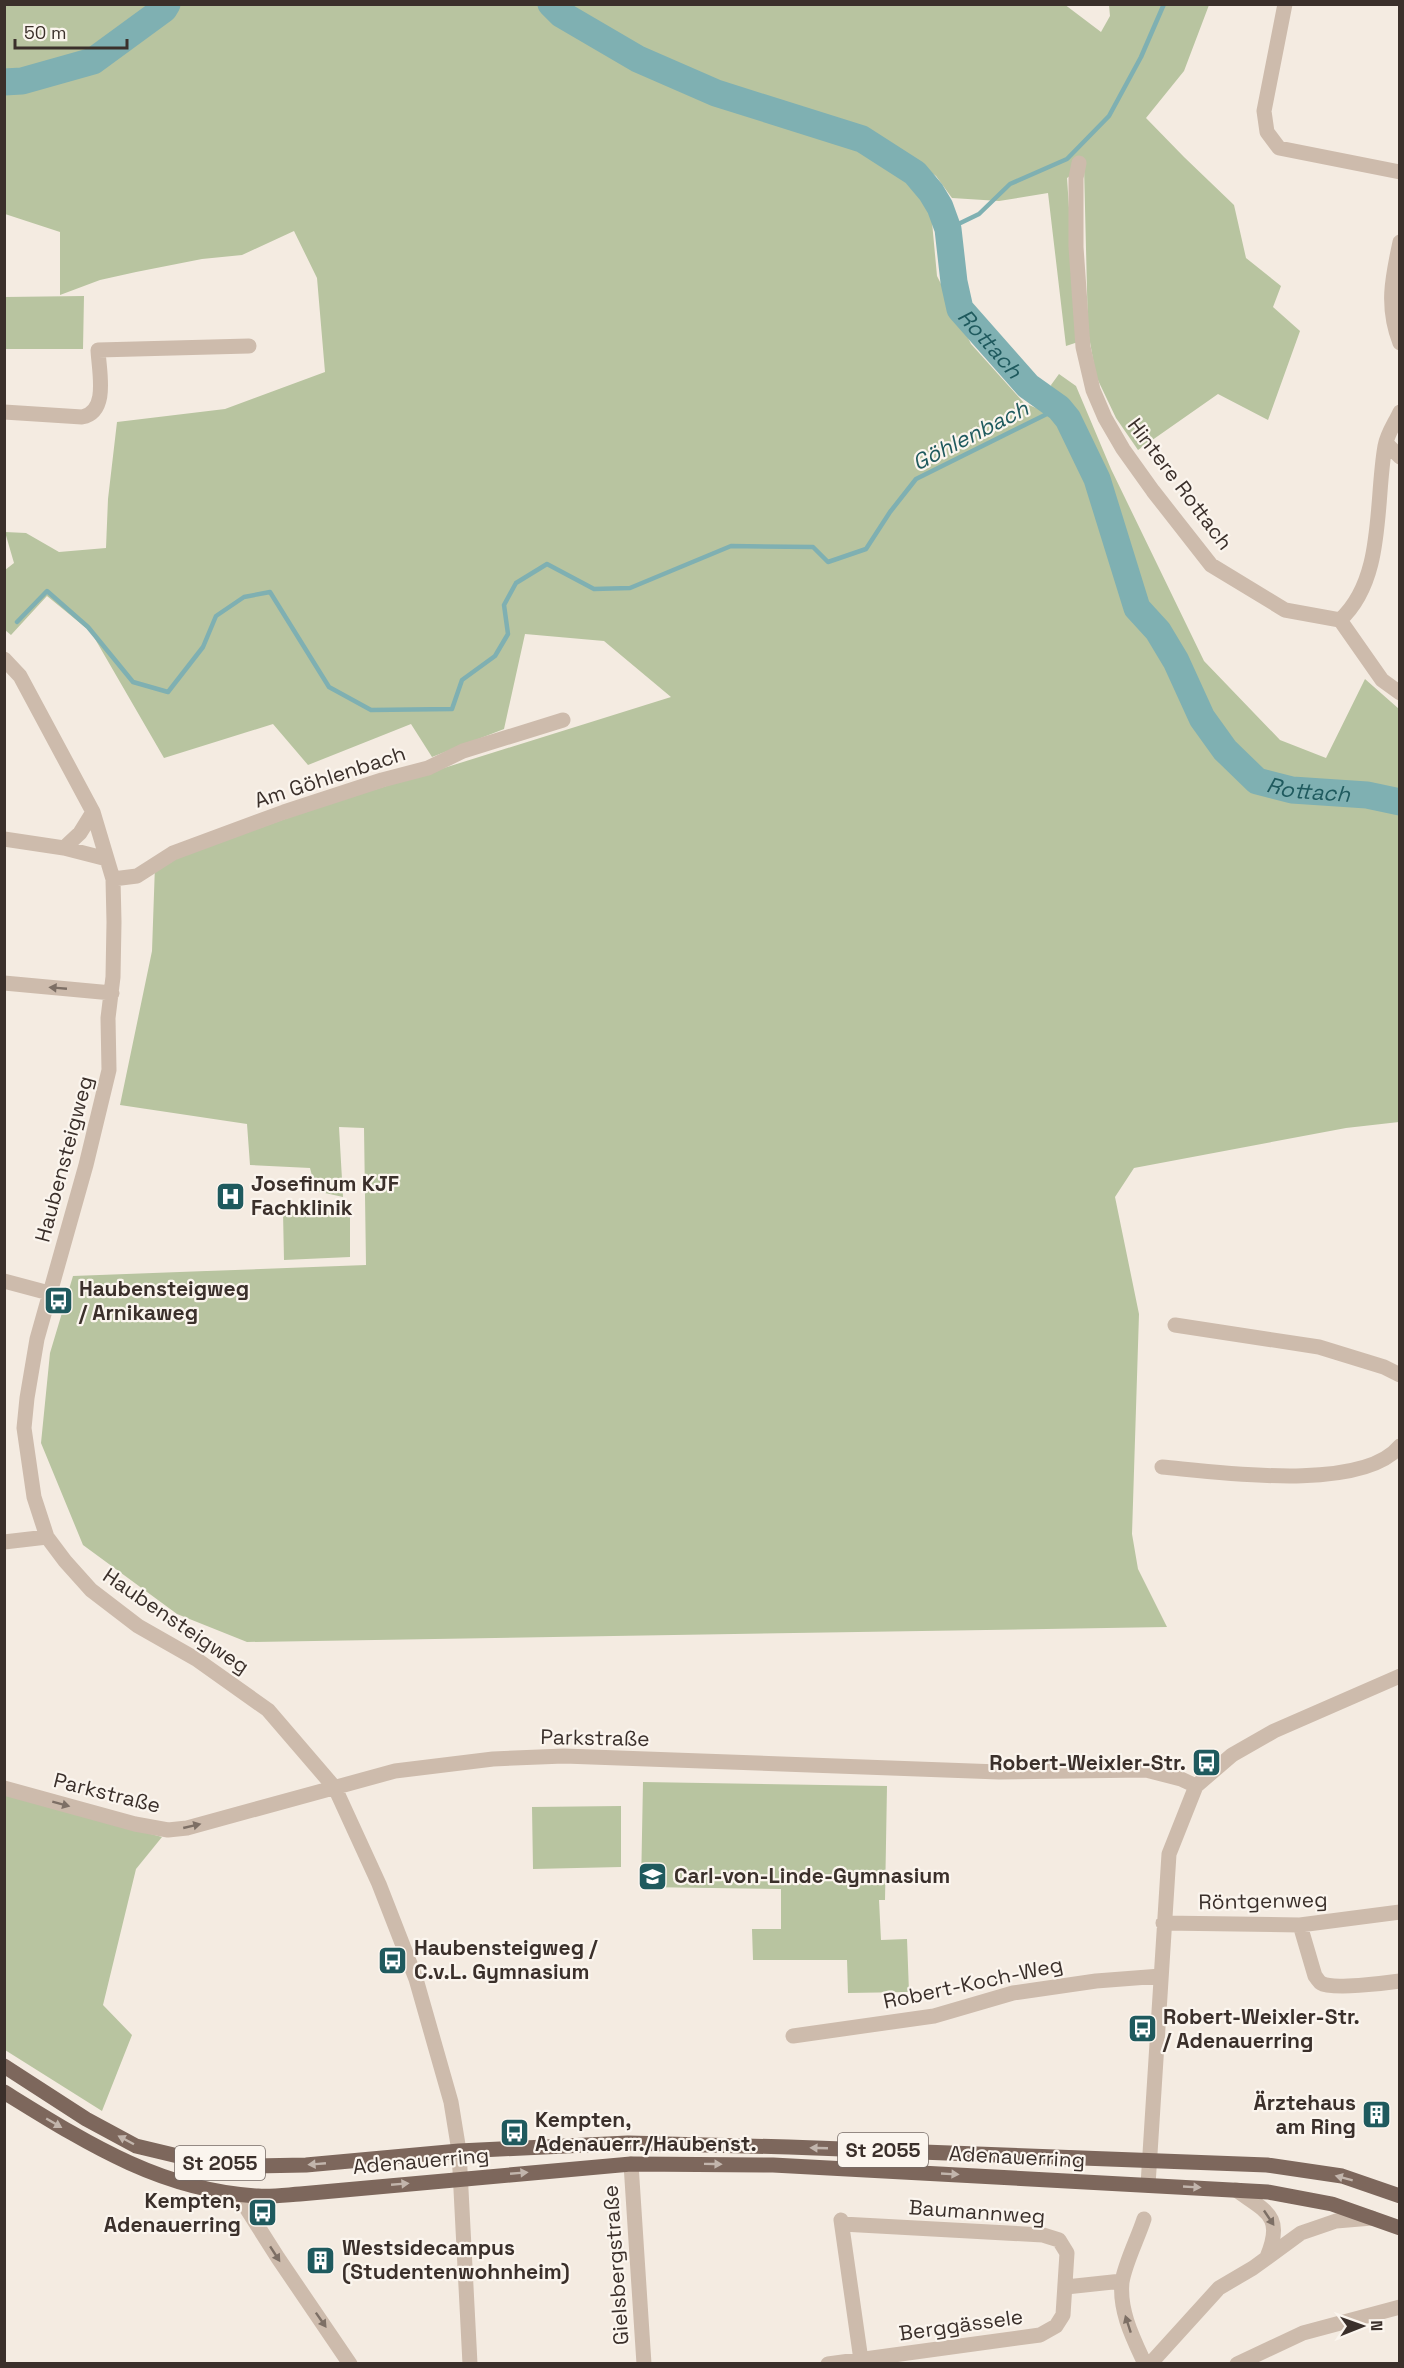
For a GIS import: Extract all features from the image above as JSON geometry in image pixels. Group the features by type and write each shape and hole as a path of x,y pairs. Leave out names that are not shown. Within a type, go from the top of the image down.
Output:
{"main road":[{"name":"Adenauerring","path":"4,2066 86,2119 136,2146 203,2162 253,2166 306,2165 459,2151 640,2144 770,2146 1267,2165 1342,2176 1400,2196"},
{"name":"Adenauerring","path":"4,2092 93,2145 134,2166 180,2184 238,2194 261,2196 300,2194 631,2164 772,2165 1268,2192 1332,2204 1400,2228"}],"street":[{"path":"1285,4 1264,111 1267,132 1279,148 1400,172"},
{"name":"Hintere Rottach","path":"1079,164 1076,178 1076,247 1083,347 1093,390 1111,428 1153,491 1211,565 1285,610 1340,620"},
{"path":"1399,253 1391,284 1392,323 1400,343"},
{"path":"4,412 82,417 90,415 97,410 99,400 98,350 249,346"},
{"path":"1400,412 1386,443 1373,559 1364,588 1351,610 1340,620 1382,680 1400,693"},
{"path":"1386,443 1400,457"},
{"name":"Haubensteigweg","path":"4,659 20,676 93,812 113,879 112,993 108,1018 109,1070 86,1165 37,1339 24,1428 34,1497 47,1537 91,1590 138,1626 196,1659 268,1710 335,1788 379,1884 416,1979 451,2102 459,2151 470,2364"},
{"name":"Am Göhlenbach","path":"113,879 137,876 173,853 284,812 382,780 428,768 463,751 563,720"},
{"path":"64,848 80,833 93,812"},
{"path":"4,839 64,848 107,860"},
{"path":"4,983 112,993"},
{"path":"4,1281 49,1293"},
{"path":"1175,1325 1320,1347 1384,1367 1400,1375"},
{"path":"1162,1467 1236,1475 1339,1473 1366,1468 1400,1446"},
{"path":"4,1542 47,1537"},
{"path":"1148,2185 1169,1854 1196,1786 1232,1755 1274,1731 1400,1676"},
{"name":"Parkstraße","path":"4,1788 135,1824 168,1830 187,1828 395,1771 493,1759 564,1756 999,1772 1146,1770 1181,1779 1196,1786"},
{"name":"Röntgenweg","path":"1163,1923 1300,1925 1400,1912"},
{"path":"1300,1925 1315,1976 1320,1983 1327,1986 1348,1986 1400,1981"},
{"name":"Robert-Koch-Weg","path":"793,2036 934,2016 1013,1994 1096,1981 1161,1976"},
{"name":"Gielsbergstraße","path":"631,2164 644,2364"},
{"path":"1236,2190 1270,2216 1275,2227 1274,2240 1266,2258"},
{"path":"238,2194 278,2258 350,2364"},
{"path":"1150,2364 1219,2288 1301,2233 1336,2221 1372,2218"},
{"path":"1144,2219 1122,2281 1123,2306 1128,2325 1145,2364"},
{"name":"Baumannweg","path":"861,2360 841,2222 1043,2235 1059,2240 1067,2253 1063,2315 1056,2326 1040,2334"},
{"path":"1066,2287 1122,2281"},
{"path":"1238,2364 1303,2333 1400,2307"},
{"name":"Berggässele","path":"828,2364 861,2360 889,2360 1040,2334"}],"green space":[{"path":"1064,4 1101,32 1110,16 1109,5 1209,5 1184,71 1146,118 1234,205 1246,258 1281,286 1273,307 1300,331 1268,420 1218,394 1138,450 1116,418 1096,376 1088,331 1084,166 1067,178 1078,342 1066,346 1048,193 999,201 952,198 936,176 922,166 919,186 931,211 937,276 971,344 1024,403 1058,417 1051,385 1059,374 1076,386 1111,469 1204,661 1280,740 1326,758 1365,679 1399,709 1399,1122 1346,1128 1134,1168 1115,1197 1139,1314 1132,1534 1138,1569 1167,1627 247,1642 177,1614 83,1545 41,1443 50,1353 73,1276 366,1265 364,1128 339,1127 343,1197 316,1191 310,1168 250,1165 247,1124 120,1105 152,951 155,865 316,808 671,697 604,641 525,634 504,729 432,757 411,724 308,765 273,724 164,758 91,632 47,596 11,635 5,630 5,570 14,563 5,532 26,533 59,552 106,548 108,499 117,422 225,409 325,372 317,278 294,231 242,255 202,259 136,272 100,280 60,295 60,232 5,214 5,5"},
{"path":"84,296 83,349 5,349 5,297"},
{"path":"350,1210 350,1257 284,1260 283,1212"},
{"path":"643,1782 887,1786 885,1900 879,1900 881,1940 907,1939 909,1992 848,1993 847,1960 753,1960 752,1929 781,1929 781,1889 641,1887"},
{"path":"4,1794 162,1837 136,1869 103,2005 132,2035 102,2111 5,2050"},
{"path":"621,1806 621,1867 533,1869 532,1807"}],"waterway":[{"name":"Rottach","path":"4,82 22,81 93,61 164,9 167,4"},
{"name":"Rottach","path":"551,4 561,14 638,59 716,93 862,139 915,173 940,207 948,229 954,282 960,309 1028,386 1059,408 1068,419 1097,479 1137,608 1158,631 1176,661 1202,718 1225,750 1257,781 1292,790 1367,795 1400,802"},
{"path":"948,229 979,214 1010,184 1067,159 1109,116 1141,57 1164,4"},
{"name":"Göhlenbach","path":"17,622 47,591 88,627 133,682 168,692 203,647 216,616 244,597 270,592 329,687 371,710 452,709 462,680 495,656 508,634 504,605 516,583 547,564 594,589 630,588 731,546 813,547 828,562 866,549 890,512 916,479 1059,408"}],"place":[{"name":"Josefinum KJF Fachklinik","path":"230,1196"},
{"name":"Haubensteigweg / Arnikaweg","path":"58,1301"},
{"name":"Robert-Weixler-Str.","path":"1207,1763"},
{"name":"Carl-von-Linde-Gymnasium","path":"653,1876"},
{"name":"Haubensteigweg / C.v.L. Gymnasium","path":"393,1960"},
{"name":"Robert-Weixler-Str. / Adenauerring","path":"1142,2029"},
{"name":"Ärztehaus am Ring","path":"1377,2115"},
{"name":"Kempten, Adenauerr./Haubenst.","path":"514,2132"},
{"name":"Kempten, Adenauerring","path":"262,2213"},
{"name":"Westsidecampus (Studentenwohnheim)","path":"321,2260"}]}
